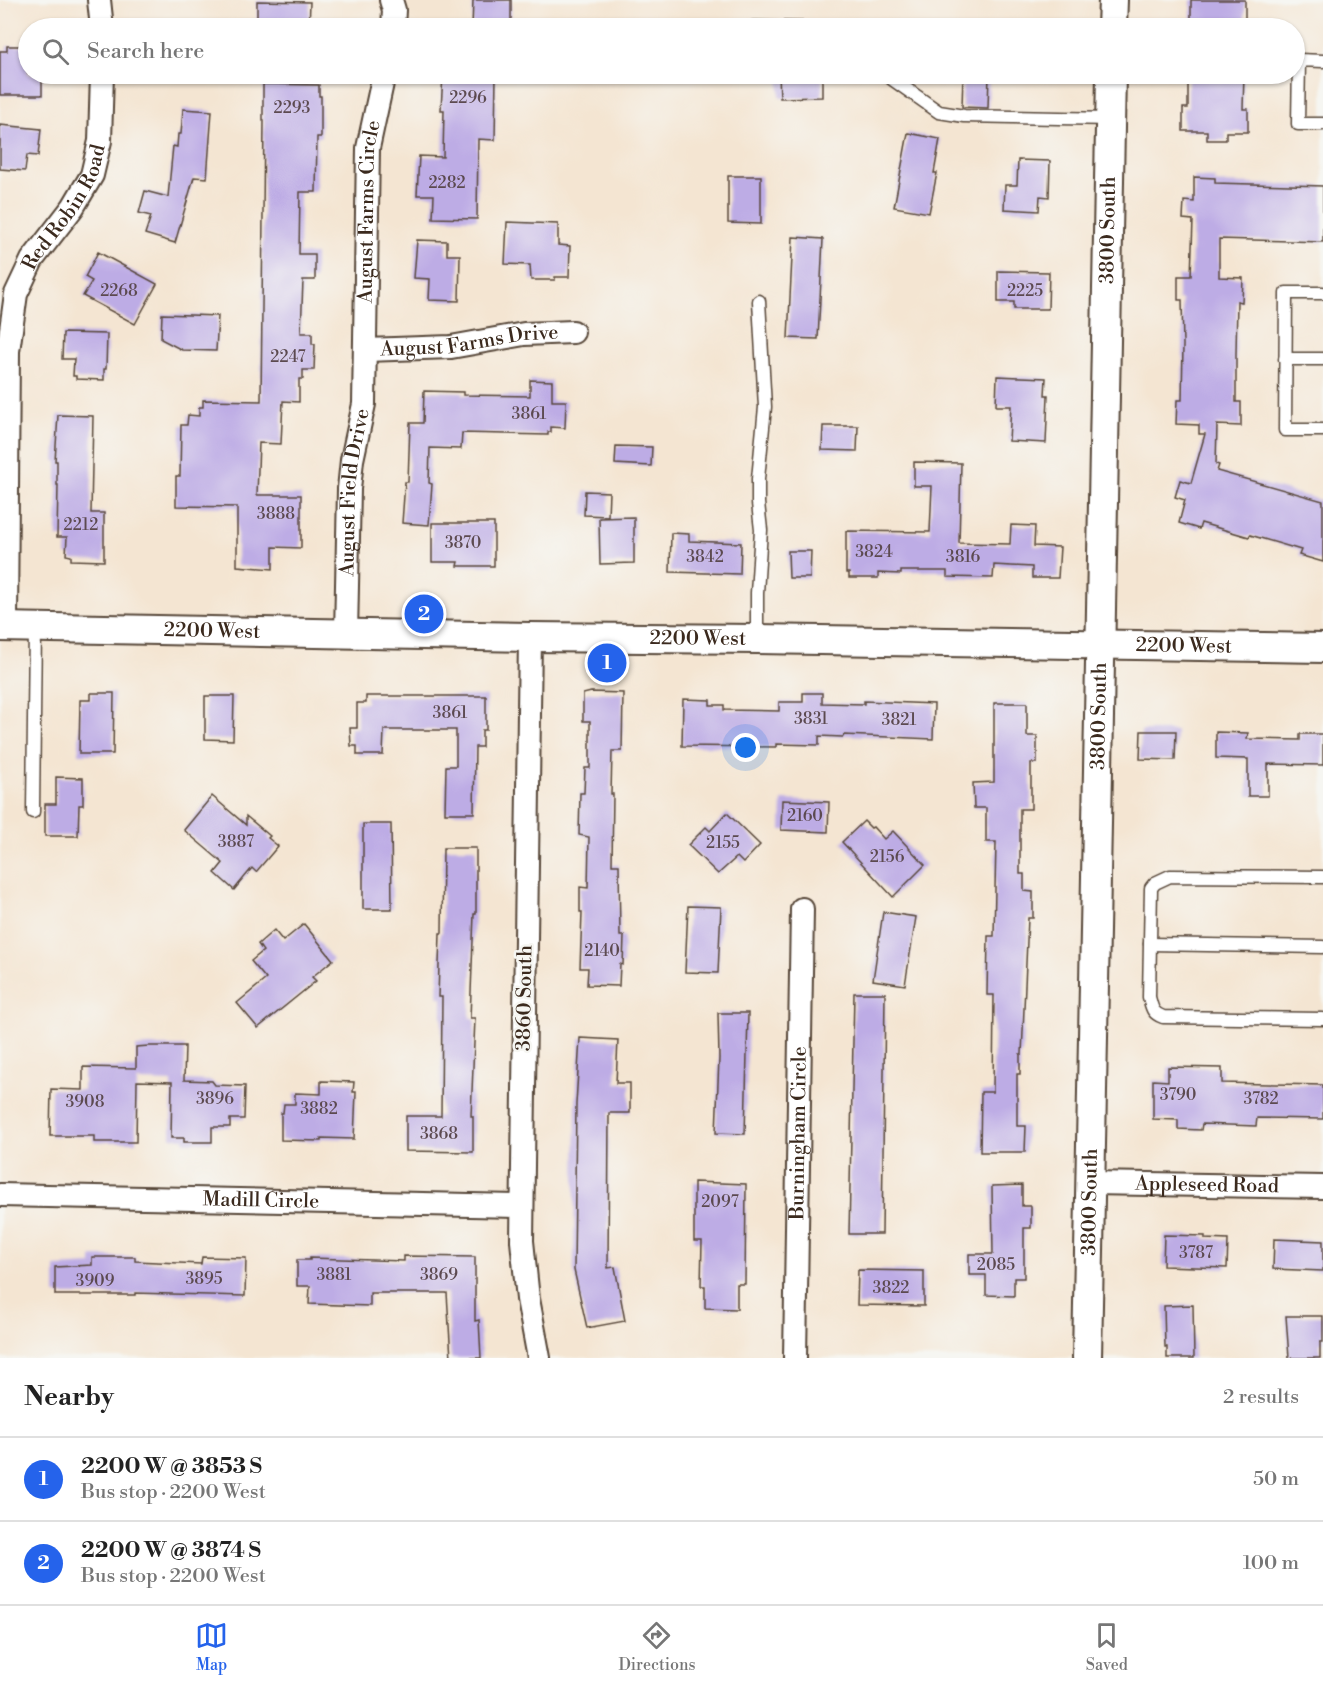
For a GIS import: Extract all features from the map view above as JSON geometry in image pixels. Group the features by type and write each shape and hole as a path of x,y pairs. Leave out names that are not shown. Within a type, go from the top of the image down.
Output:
{"street":[{"path":"99,0 101,18"},
{"path":"391,0 394,18"},
{"path":"1112,18 1113,0"},
{"name":"Red Robin Road","path":"3,627 8,351 16,294 32,260 73,207 92,175 100,141 102,84"},
{"name":"August Farms Circle","path":"366,350 368,148 382,84"},
{"name":"3800 South","path":"1087,1358 1111,84"},
{"name":"August Farms Drive","path":"366,350 451,346 524,334 573,332"},
{"name":"August Field Drive","path":"346,634 349,489 352,460 364,404 366,350"},
{"name":"2200 West","path":"3,627 1323,648"},
{"name":"3860 South","path":"530,637 522,1241 528,1299 539,1358"},
{"name":"Burningham Circle","path":"795,1358 802,909"},
{"name":"Appleseed Road","path":"1091,1183 1323,1187"},
{"name":"Madill Circle","path":"0,1195 522,1206"}],"lane":[{"path":"1305,60 1323,61"},
{"path":"899,84 939,112 964,116 1110,119"},
{"path":"1299,84 1298,124 1323,124"},
{"path":"1323,293 1286,293 1285,359 1285,430 1323,430"},
{"path":"757,639 761,530 758,479 765,407 759,301"},
{"path":"1285,359 1323,359"},
{"path":"33,812 35,627"},
{"path":"1323,878 1170,876 1155,883 1151,888 1149,997 1155,1015 1163,1017 1323,1018"},
{"path":"1150,944 1323,947"}],"building":[{"path":"473,0 511,0 511,18 472,18"},
{"path":"1191,0 1245,0 1245,18 1191,18"},
{"path":"257,1 310,2 309,18 257,18"},
{"path":"7,46 18,46 18,84 42,84 42,95 0,95 0,51 7,51"},
{"path":"263,84 319,85 319,96 321,96 321,137 317,137 316,192 300,192 299,254 315,254 315,280 303,280 301,333 312,333 312,344 315,344 314,370 303,370 303,379 299,379 299,402 283,401 281,444 259,443 257,495 301,495 301,548 273,547 273,569 237,566 237,507 176,506 176,476 180,476 181,425 187,425 188,415 199,416 199,407 203,407 203,400 261,401"},
{"path":"442,84 496,84 495,140 478,139 477,219 433,218 434,195 417,195 419,156 443,157 444,110 441,110"},
{"path":"779,84 822,84 822,97 780,98"},
{"path":"963,84 989,84 988,108 962,107"},
{"path":"1188,84 1244,84 1243,109 1248,109 1248,132 1226,132 1226,140 1207,140 1207,131 1183,131 1183,108 1188,108"},
{"path":"183,109 212,111 207,178 194,177 175,243 145,234 151,216 139,213 145,191 168,197 173,146 177,147 178,134 181,134"},
{"path":"0,125 41,129 38,156 27,155 25,171 0,169"},
{"path":"908,133 940,139 934,173 937,173 929,213 894,207"},
{"path":"1018,160 1050,161 1049,197 1040,196 1039,211 1004,209 1005,185 1017,185"},
{"path":"728,176 761,176 761,224 728,223"},
{"path":"1194,177 1215,178 1215,183 1323,186 1323,242 1219,239 1219,277 1243,278 1242,302 1237,301 1236,354 1236,402 1241,402 1241,426 1217,425 1216,464 1219,465 1217,471 1323,501 1323,562 1299,555 1301,550 1250,535 1249,537 1201,523 1199,529 1179,523 1185,500 1175,497 1180,480 1191,483 1205,434 1199,434 1199,425 1176,424 1177,400 1182,400 1183,345 1182,300 1178,300 1178,276 1191,276 1193,220 1183,219 1184,201 1194,202"},
{"path":"507,222 558,224 558,245 570,246 569,277 555,277 555,280 531,280 530,265 505,264"},
{"path":"793,237 823,239 818,339 788,338"},
{"path":"417,240 447,241 447,255 460,255 459,301 429,300 430,279 414,278"},
{"path":"98,252 157,284 135,324 83,296 92,281 85,277"},
{"path":"998,271 1049,272 1048,309 1014,309 1014,302 998,302"},
{"path":"162,314 218,316 216,351 182,350 161,339"},
{"path":"63,333 107,334 104,380 76,379 76,376 73,376 74,359 62,359"},
{"path":"997,376 1046,378 1045,395 1048,395 1046,443 1009,441 1011,406 996,406"},
{"path":"530,380 552,381 552,401 566,401 565,428 551,427 548,435 462,433 461,449 430,448 429,483 432,484 429,525 402,523 405,482 408,482 410,423 423,423 424,391 463,392 463,395 530,396"},
{"path":"58,415 93,416 91,513 104,513 104,561 71,560 71,556 66,555 67,537 57,537 58,485 57,461 55,461"},
{"path":"823,426 858,426 857,451 822,450"},
{"path":"616,446 652,447 651,466 615,464"},
{"path":"914,462 961,463 959,543 1010,544 1011,525 1035,526 1034,546 1060,547 1058,578 1032,578 1032,567 994,565 993,578 947,577 947,571 901,571 901,574 878,573 878,578 849,578 849,573 846,573 846,531 930,532 932,486 914,486"},
{"path":"585,491 609,492 608,516 584,515"},
{"path":"634,517 634,563 600,564 599,518"},
{"path":"432,523 494,523 494,566 457,566 458,562 432,562"},
{"path":"671,533 689,534 689,541 741,543 740,574 670,572"},
{"path":"788,551 811,551 810,578 789,578"},
{"path":"91,693 114,693 113,754 79,754 80,700 91,700"},
{"path":"623,693 622,751 612,751 611,794 613,794 612,865 619,865 620,936 624,936 623,965 620,964 619,986 587,985 588,968 580,968 582,912 580,912 580,887 588,888 589,837 579,835 580,793 584,793 585,768 590,768 590,721 583,721 583,694"},
{"path":"803,693 822,693 822,703 864,704 864,701 934,704 933,739 844,735 843,737 819,736 819,745 682,746 683,699 710,700 710,705 724,705 724,710 779,711 779,702 803,702"},
{"path":"205,696 234,696 233,740 205,739"},
{"path":"366,696 486,696 486,730 482,730 482,747 475,747 474,813 445,813 446,766 456,766 456,730 384,730 383,755 357,755 357,746 351,746 350,728 357,728 357,703 366,703"},
{"path":"994,703 1027,703 1027,736 1037,736 1037,763 1031,763 1031,809 1020,809 1020,874 1024,874 1024,891 1033,892 1033,918 1028,918 1022,1054 1020,1054 1020,1074 1017,1074 1017,1126 1026,1126 1025,1152 980,1152 981,1092 993,1092 994,995 987,995 988,936 994,936 996,842 986,842 986,808 974,808 973,783 994,782"},
{"path":"1141,731 1176,731 1175,760 1140,759"},
{"path":"1216,732 1248,733 1247,739 1300,740 1300,734 1323,734 1323,765 1268,764 1268,796 1248,796 1248,759 1216,758"},
{"path":"56,777 83,778 83,805 79,805 78,836 45,836 45,804 56,804"},
{"path":"212,796 246,825 246,816 270,836 268,838 278,846 256,872 252,868 234,890 215,873 223,863 184,830"},
{"path":"782,800 829,802 828,832 781,830"},
{"path":"727,813 760,845 743,863 737,857 718,874 688,845 706,827 710,831"},
{"path":"864,821 884,839 893,831 925,865 893,897 842,842"},
{"path":"363,824 391,824 392,909 363,909"},
{"path":"443,848 476,848 476,914 474,914 470,1018 475,1018 471,1116 473,1116 473,1152 406,1151 406,1116 441,1116 442,997 438,997 440,933 442,933"},
{"path":"688,906 721,907 718,973 685,972"},
{"path":"883,912 916,917 905,985 873,980"},
{"path":"304,924 333,960 312,977 316,981 258,1028 237,1003 266,979 251,961 263,951 258,944 274,930 283,941"},
{"path":"854,993 885,993 882,1234 849,1234"},
{"path":"718,1013 748,1013 745,1134 716,1133"},
{"path":"580,1038 618,1040 616,1083 630,1083 630,1113 609,1113 608,1268 615,1267 625,1321 587,1328 574,1270 576,1104"},
{"path":"185,1046 184,1080 212,1081 215,1085 245,1086 244,1119 230,1119 230,1127 212,1127 212,1142 184,1142 184,1138 171,1138 172,1082 137,1081 136,1142 94,1142 94,1136 50,1136 51,1089 83,1090 83,1067 136,1068 136,1047"},
{"path":"1168,1067 1222,1068 1222,1083 1323,1085 1323,1119 1257,1118 1256,1126 1202,1124 1201,1130 1178,1129 1178,1120 1153,1119 1153,1080 1168,1081"},
{"path":"321,1081 354,1082 353,1092 356,1092 354,1139 281,1140 281,1113 283,1113 284,1104 295,1104 295,1093 321,1094"},
{"path":"694,1182 746,1184 745,1284 737,1284 737,1309 705,1308 705,1286 701,1286 702,1241 694,1241"},
{"path":"1022,1185 1022,1206 1031,1206 1031,1228 1024,1228 1024,1278 1014,1278 1014,1296 986,1295 986,1275 969,1275 969,1254 993,1254 992,1186"},
{"path":"1164,1235 1205,1236 1205,1239 1228,1240 1227,1268 1163,1266"},
{"path":"1274,1239 1323,1241 1323,1271 1273,1269"},
{"path":"404,1256 475,1257 475,1321 479,1320 481,1358 451,1358 447,1293 370,1293 370,1306 309,1304 310,1286 297,1286 297,1260 310,1260 310,1258 404,1261"},
{"path":"92,1257 135,1257 135,1261 201,1264 202,1257 246,1258 245,1296 135,1293 135,1295 55,1295 55,1267 92,1265"},
{"path":"858,1270 924,1271 924,1306 857,1305"},
{"path":"1193,1305 1194,1358 1167,1358 1164,1306"},
{"path":"1286,1316 1323,1316 1323,1342 1320,1342 1320,1358 1289,1358"}],"place":[{"name":"2200 W @ 3874 S","path":"424,614"},
{"name":"2200 W @ 3853 S","path":"607,663"}]}
